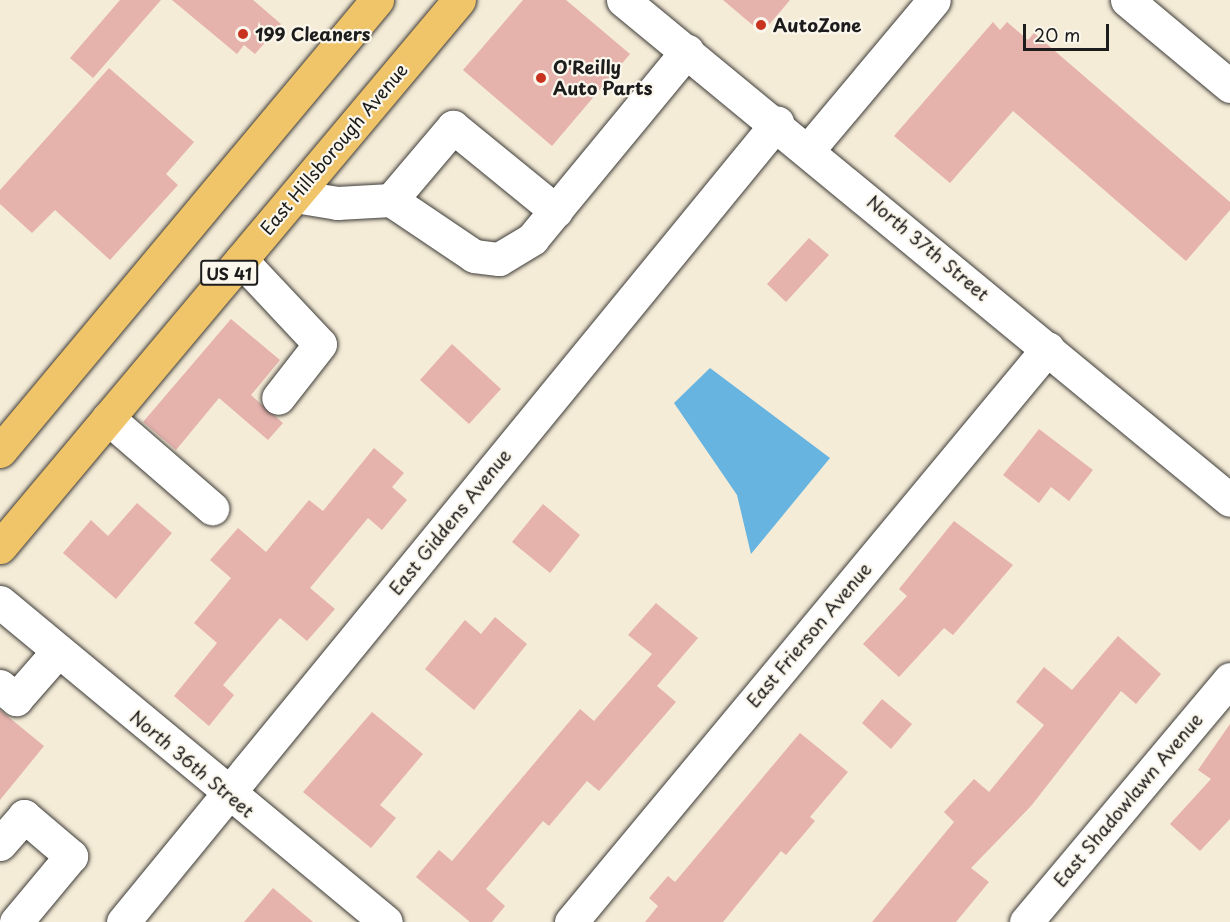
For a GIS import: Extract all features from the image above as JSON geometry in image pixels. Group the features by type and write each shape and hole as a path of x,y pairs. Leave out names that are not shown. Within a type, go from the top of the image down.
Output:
{"main road":[{"path":"0,451 377,0"},
{"name":"East Hillsborough Avenue","path":"0,547 295,196 450,7"}],"street":[{"name":"North 37th Street","path":"622,0 809,149 1230,500"},
{"path":"809,149 934,0"},
{"path":"1127,0 1230,87"},
{"path":"295,196 337,203 391,200 474,256 500,259 532,239 687,51"},
{"name":"East Giddens Avenue","path":"123,922 777,123"},
{"path":"391,200 453,127 556,211"},
{"path":"241,260 320,344 278,398"},
{"name":"East Frierson Avenue","path":"571,922 1048,348"},
{"path":"108,418 212,508"},
{"name":"North 36th Street","path":"0,602 226,794 386,922"},
{"path":"0,686 16,699 58,651"},
{"name":"East Shadowlawn Avenue","path":"1026,922 1230,679"},
{"path":"0,844 24,816 71,856 16,922"}],"water":[{"path":"710,368 830,458 751,554 737,495 674,403"}],"building":[{"path":"120,0 161,0 93,78 70,58"},
{"name":"199 Cleaners","path":"172,0 253,0 281,24 255,54 244,45 237,54"},
{"name":"O'Reilly Auto Parts","path":"523,0 566,0 630,54 552,146 463,70"},
{"name":"AutoZone","path":"723,0 790,0 762,33"},
{"path":"993,22 1000,30 1007,22 1028,40 1034,33 1230,202 1230,210 1186,261 1013,111 950,183 894,136"},
{"path":"109,68 194,142 166,174 178,185 110,260 55,210 32,233 0,204 0,190"},
{"path":"809,238 829,255 786,302 767,284"},
{"path":"231,319 280,360 251,395 283,423 268,440 219,398 176,450 143,422"},
{"path":"452,344 501,389 469,424 420,380"},
{"path":"1039,429 1093,470 1069,501 1051,487 1039,503 1003,475"},
{"path":"374,448 404,473 392,487 407,500 382,530 368,518 310,588 335,609 307,641 280,618 223,685 234,695 209,726 174,696 217,643 194,623 231,578 210,560 238,528 266,552 309,500 323,511"},
{"path":"137,503 172,533 116,599 63,553 91,520 108,536"},
{"path":"543,504 580,535 550,573 512,542"},
{"path":"954,521 1013,565 953,635 944,628 899,677 863,644 907,596 899,589"},
{"path":"656,603 698,638 657,686 676,702 599,791 587,781 549,826 543,821 486,889 505,906 492,922 470,922 416,877 439,850 452,861 580,709 594,721 652,654 628,635"},
{"path":"495,617 527,644 474,710 425,669 465,620 481,634"},
{"path":"1118,636 1161,674 1136,704 1121,691 1031,806 971,868 989,882 956,922 872,922 954,822 944,812 974,779 989,792 1044,725 1016,702 1044,667 1072,690"},
{"path":"882,699 912,724 891,749 862,723"},
{"path":"0,710 44,746 0,800"},
{"path":"372,712 423,754 380,805 396,818 371,848 303,792"},
{"path":"1230,724 1230,819 1200,851 1170,824 1211,779 1198,770"},
{"path":"800,733 848,772 810,817 815,821 786,855 781,851 723,922 645,922 658,906 649,898 668,876 675,882"},
{"path":"273,888 313,922 244,922"}],"place":[{"name":"AutoZone","path":"761,25"},
{"name":"199 Cleaners","path":"243,34"},
{"name":"O'Reilly Auto Parts","path":"541,78"}]}
